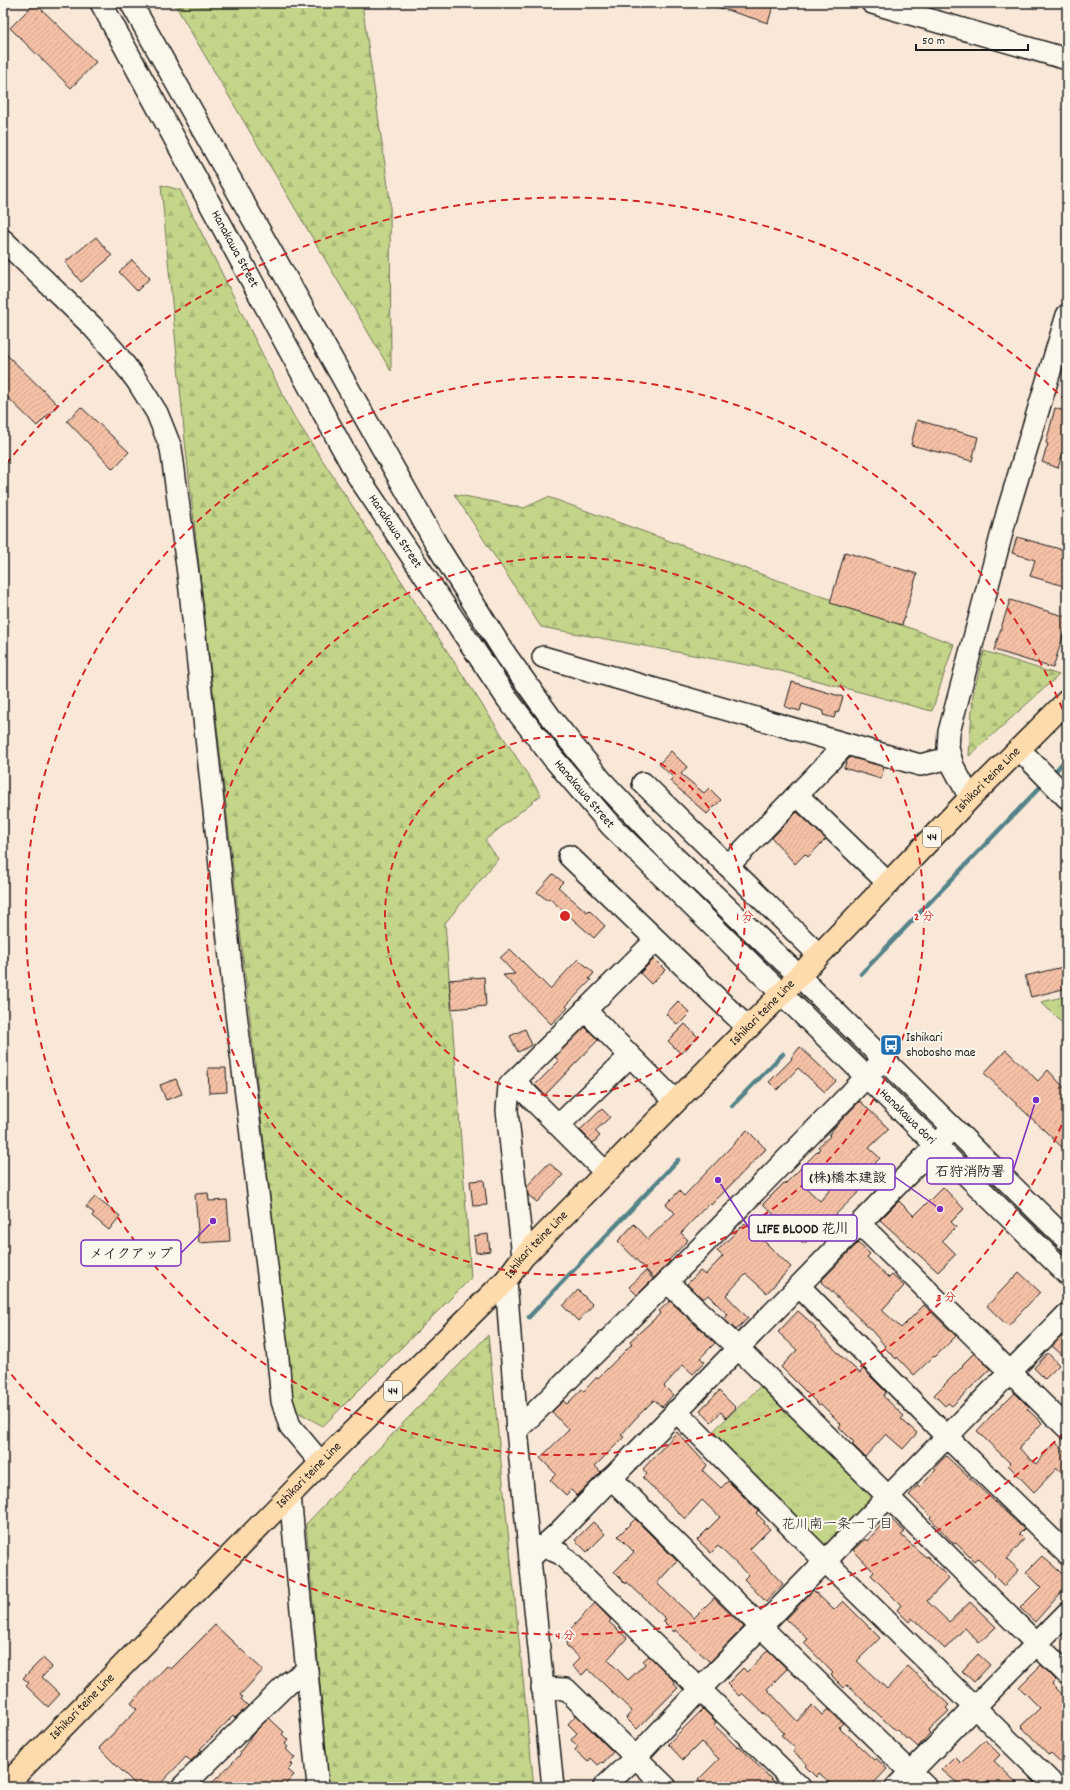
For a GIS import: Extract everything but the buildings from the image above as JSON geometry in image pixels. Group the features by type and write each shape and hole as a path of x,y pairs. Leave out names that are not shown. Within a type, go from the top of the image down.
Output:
{"main road":[{"name":"Ishikari teine Line","path":"4,1787 321,1463 506,1280 523,1256 747,1027 799,976 970,798 1020,750 1067,701"}],"street":[{"name":"Hanakawa Street","path":"101,3 358,475 472,648 508,700 553,758 611,826 781,993"},
{"name":"Hanakawa Street","path":"131,3 438,547 506,655 551,718 602,781 667,850 799,976"},
{"path":"872,3 1067,59"},
{"path":"3,240 92,326 115,352 137,381 157,413 171,448 189,581 235,998 282,1400 290,1426 321,1463"},
{"path":"970,798 950,758 948,748 949,732 1008,510 1067,315"},
{"path":"543,658 920,766 950,758"},
{"path":"728,866 846,744"},
{"path":"1020,750 1061,792"},
{"path":"643,783 819,955"},
{"path":"797,795 888,883"},
{"path":"569,856 747,1027"},
{"path":"523,1256 507,1110 509,1086 656,940"},
{"name":"Hanakawa dori","path":"799,976 884,1058 1067,1240"},
{"name":"Hanakawa dori","path":"781,993 1067,1274"},
{"path":"585,1010 675,1101"},
{"path":"559,1125 630,1056"},
{"path":"517,1430 667,1282 884,1058"},
{"path":"514,1081 605,1172"},
{"path":"537,1552 953,1128"},
{"path":"860,1224 1067,1428"},
{"path":"506,1280 517,1430 537,1552 542,1688 553,1787"},
{"path":"667,1282 738,1348 1067,1674"},
{"path":"799,1286 948,1437 1067,1554"},
{"path":"604,1787 636,1757 825,1561 1067,1314"},
{"path":"676,1412 825,1561 1056,1787"},
{"path":"611,1478 761,1627 926,1787"},
{"path":"290,1495 318,1787"},
{"path":"537,1552 561,1554 800,1787"},
{"path":"896,1787 1067,1613"},
{"path":"182,1787 289,1682 307,1671"},
{"path":"542,1688 566,1690 666,1787"}],"green space":[{"path":"174,3 362,3 390,200 391,371"},
{"path":"161,185 180,190 293,415 541,795 485,840 498,859 445,923 471,1278 323,1426 294,1410 185,441"},
{"path":"454,494 524,508 548,497 954,644 932,711 780,671 541,627"},
{"path":"984,651 1059,675 969,756 973,695"},
{"path":"1067,996 1067,1028 1041,1002"},
{"path":"488,1335 534,1787 329,1787 306,1524"},
{"path":"764,1383 866,1485 876,1501 825,1549 708,1436"}],"waterway":[{"path":"1052,775 1067,758"},
{"path":"861,974 1044,783"},
{"path":"732,1106 783,1054"},
{"path":"529,1317 678,1160"}],"place":[{"name":"Ishikari shobosho mae","path":"891,1045"},
{"name":"石狩消防署","path":"1036,1100"},
{"name":"LIFE BLOOD 花川","path":"718,1180"},
{"name":"(株)橋本建設","path":"940,1209"},
{"name":"メイクアップ","path":"213,1221"}],"district":[{"name":"花川南一条一丁目","path":"837,1525"}]}
